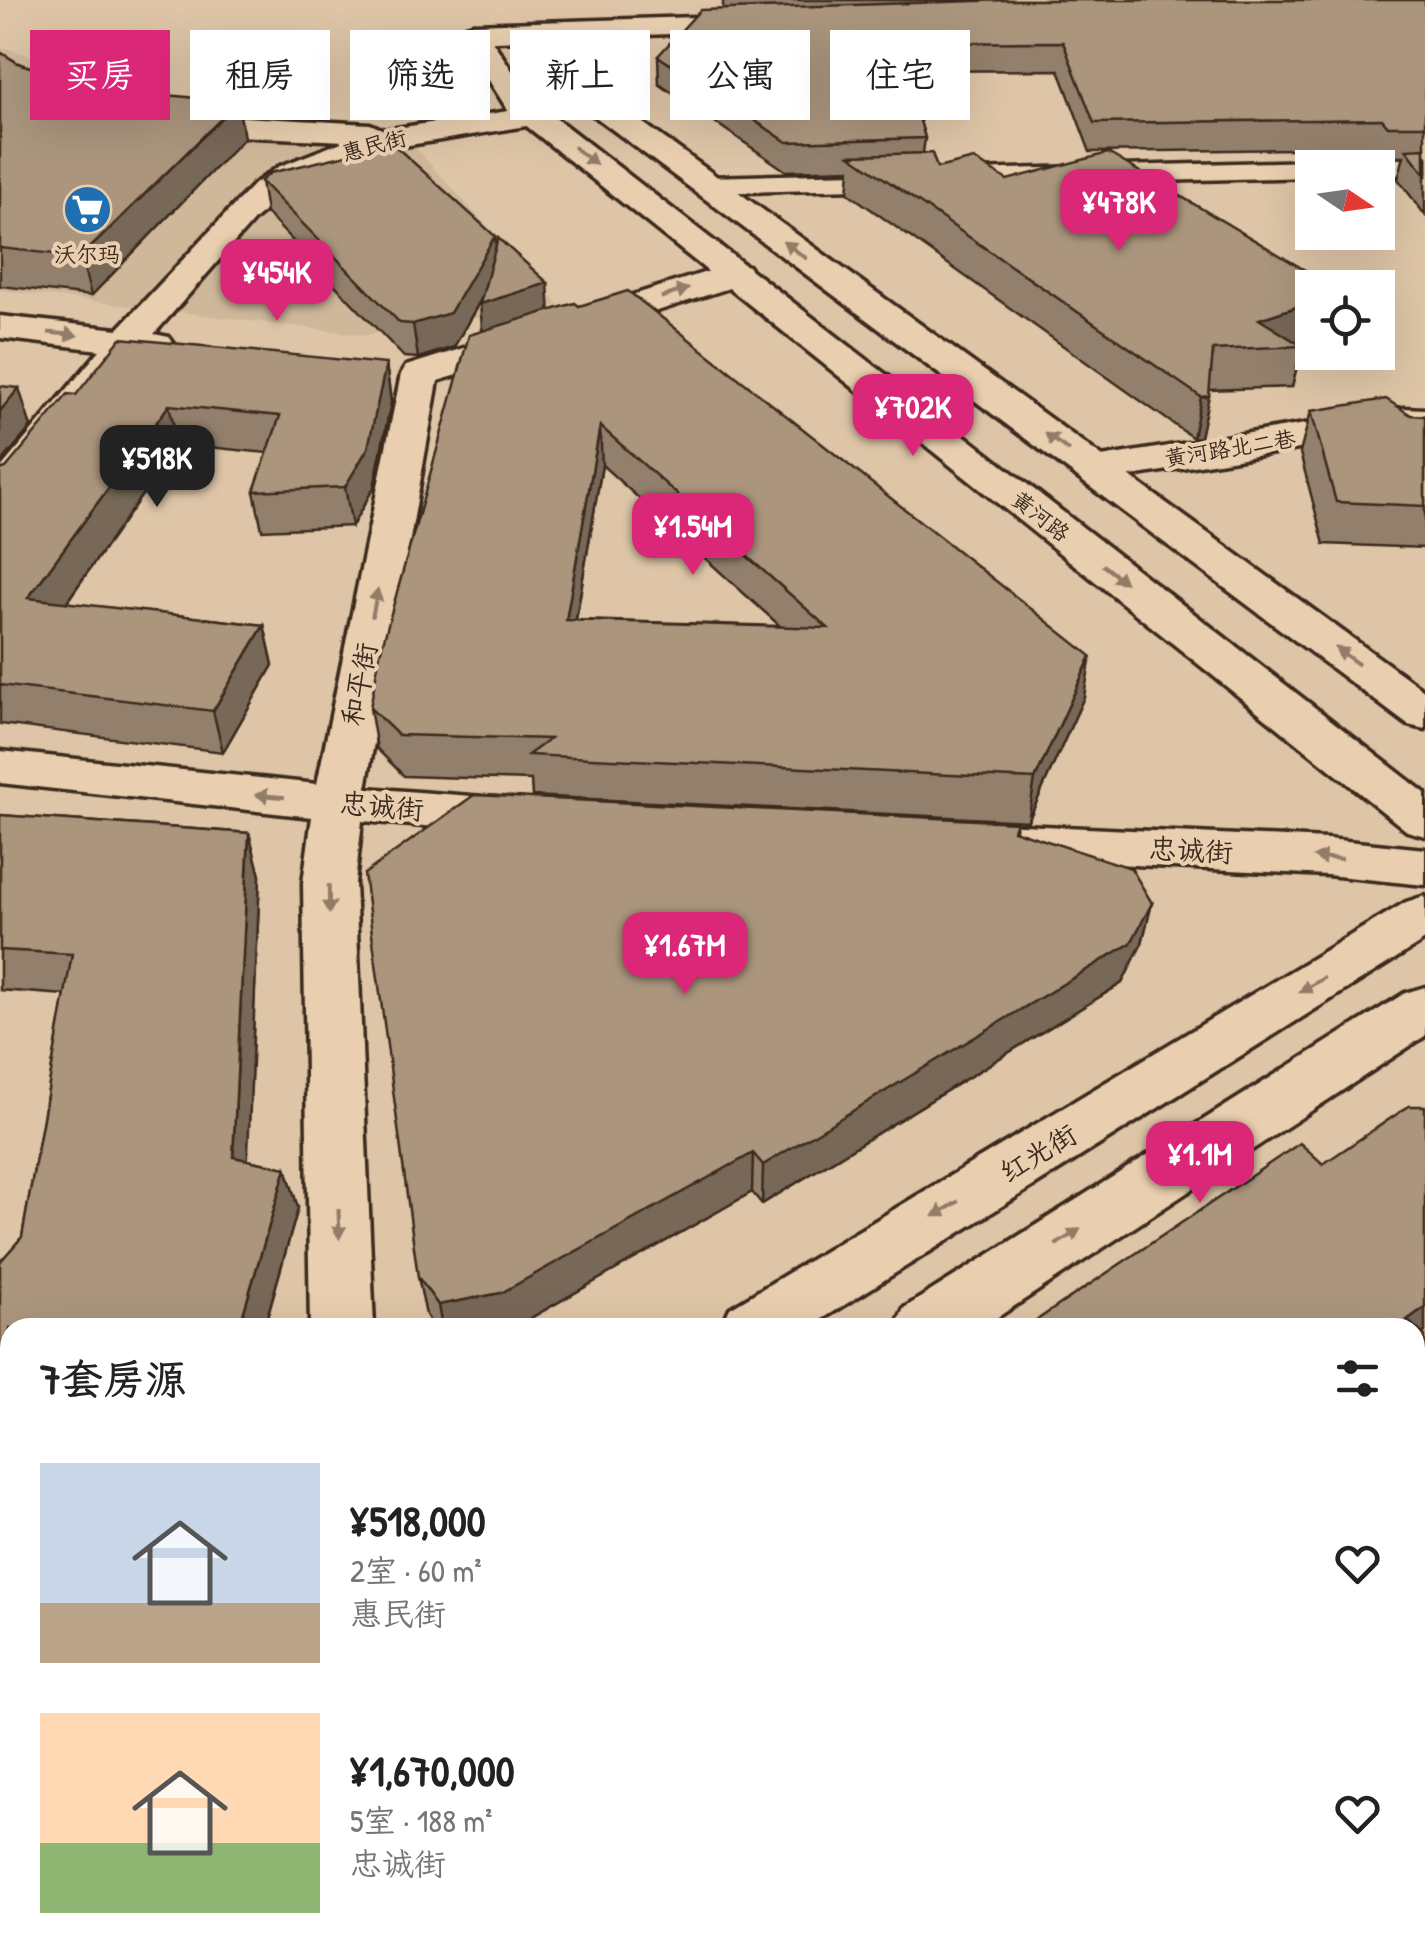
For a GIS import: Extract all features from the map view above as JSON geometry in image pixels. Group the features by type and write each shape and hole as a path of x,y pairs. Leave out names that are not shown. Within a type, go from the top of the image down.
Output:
{"main road":[{"path":"523,16 791,13"},
{"path":"523,16 584,94 1425,714"},
{"name":"黄河路","path":"510,90 466,22 523,16"},
{"path":"170,117 227,125 402,135"},
{"name":"惠民街","path":"0,496 125,341 254,202 288,176 340,152 402,135 510,119"},
{"name":"黄河路","path":"539,120 1425,819"},
{"name":"和平街","path":"342,1318 329,883 401,372 735,274"},
{"path":"0,327 184,348"},
{"name":"黄河路北二巷","path":"1095,470 1404,420 1425,421"},
{"name":"忠诚街","path":"0,767 340,802 569,819"},
{"name":"忠诚街","path":"928,837 1326,857 1425,866"},
{"name":"红光街","path":"769,1318 1425,915"},
{"path":"943,1318 1425,1008"}],"lane":[{"path":"1395,167 1425,166"},
{"path":"707,184 1295,169"}],"shaded area":[{"path":"0,46 30,56 30,120 170,120 170,101 190,107 190,120 230,120 267,132 410,142 559,305 365,335 0,290"}],"building":[{"path":"1007,0 1425,0 1425,126 1388,126 1382,119 1094,123 1063,42 970,43 970,30 830,30 830,120 920,120 925,138 787,142 754,120 810,120 810,30 682,30 700,10"},
{"path":"670,43 670,64 658,56"},
{"name":"沃尔玛","path":"0,52 30,67 30,120 170,120 170,95 190,97 190,120 220,120 81,257 0,248"},
{"path":"393,144 495,236 450,313 413,324 400,323 261,181 270,173"},
{"path":"1425,148 1425,174 1406,149"},
{"path":"932,153 937,168 974,159 1007,180 1108,153 1305,270 1295,270 1295,307 1259,319 1295,342 1295,346 1213,350 1209,396 1201,397 850,155"},
{"path":"498,238 548,283 480,304"},
{"path":"628,291 1091,656 1035,779 528,755 550,739 398,735 370,708 380,653 469,335 575,303 579,306","holes":["600,426 828,628 566,620"]},
{"path":"121,338 386,364 368,448 345,487 254,491 280,416 169,405 28,598 264,625 213,711 0,685 0,470 6,468 68,394 76,395"},
{"path":"0,386 19,388 0,411"},
{"path":"1386,399 1411,415 1425,416 1425,506 1336,502 1311,411"},
{"path":"474,795 1016,822 1013,830 1131,868 1152,903 1131,943 763,1165 753,1153 501,1293 438,1305 418,1277 364,874"},
{"path":"0,815 249,833 233,1157 286,1168 242,1318 0,1318 0,1262 22,1237 72,954 0,950"},
{"path":"1409,1106 1425,1106 1425,1307 1410,1318 1040,1318 1300,1143 1323,1164"}],"place":[{"name":"沃尔玛","path":"87,210"}]}
